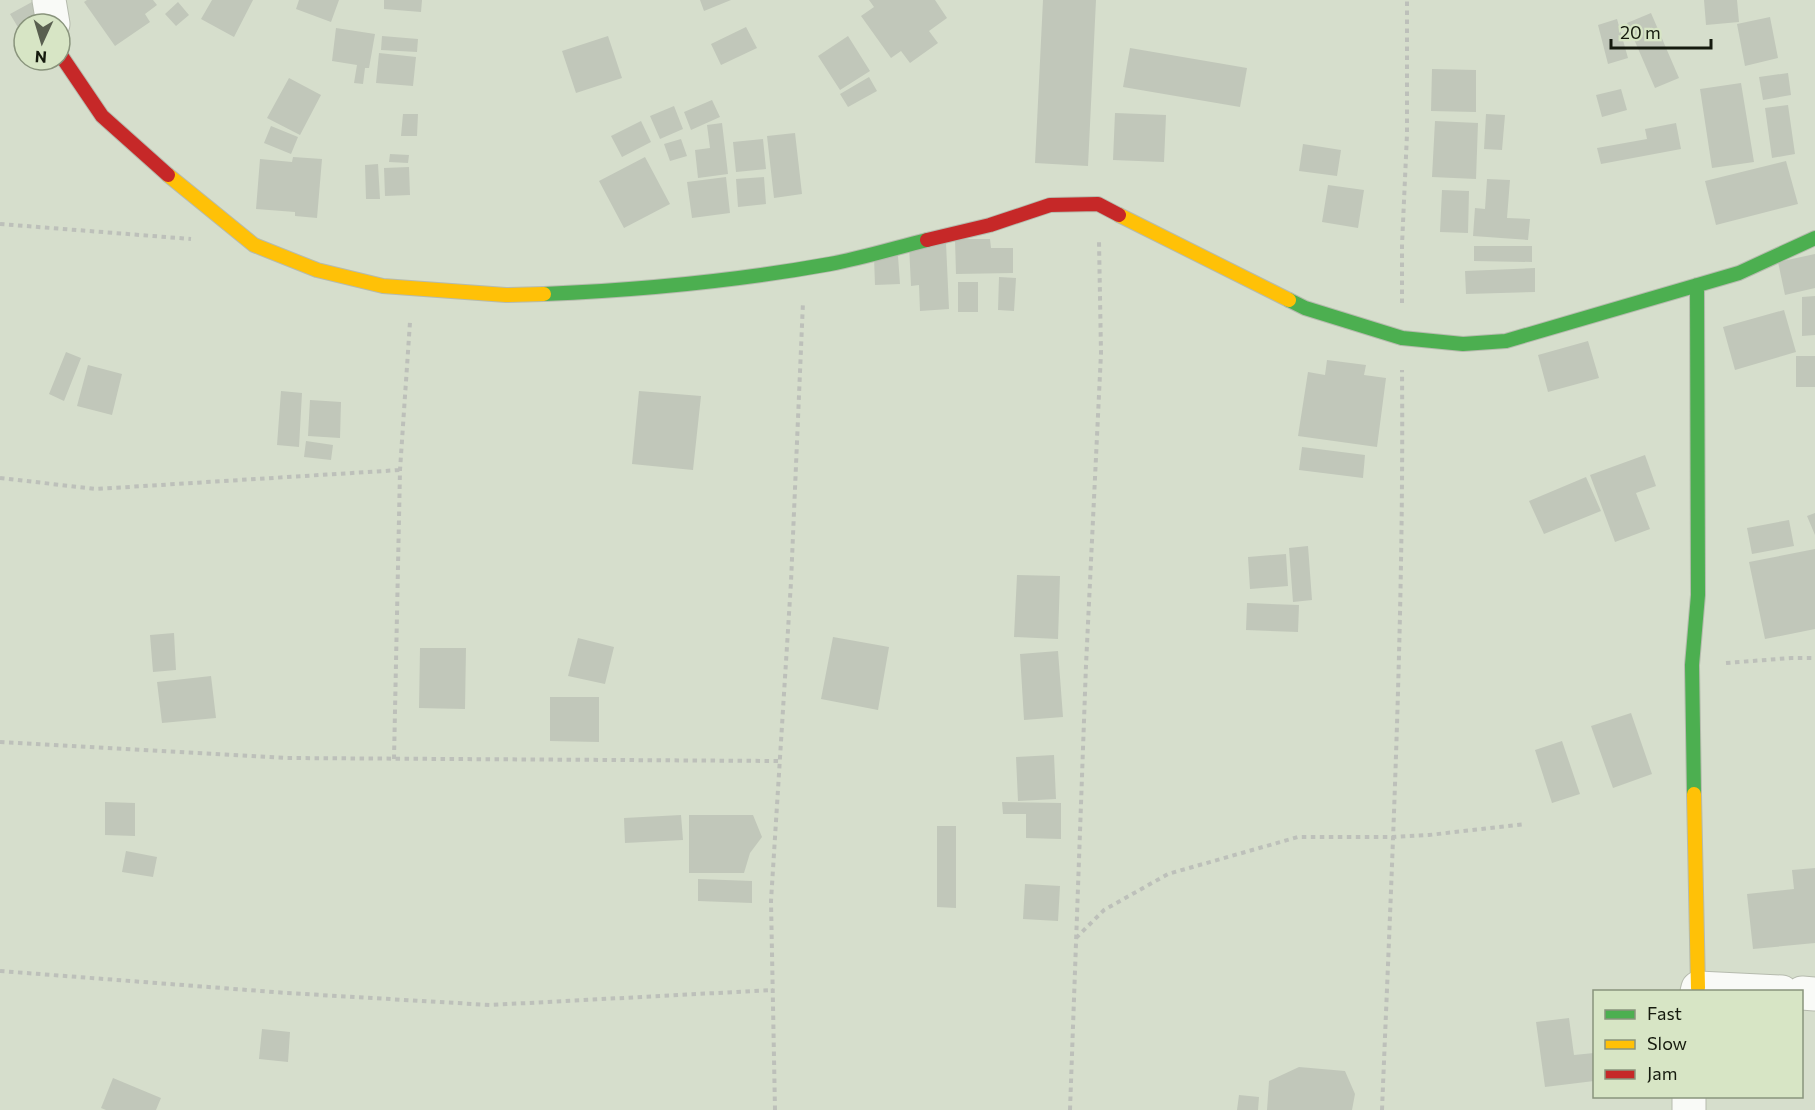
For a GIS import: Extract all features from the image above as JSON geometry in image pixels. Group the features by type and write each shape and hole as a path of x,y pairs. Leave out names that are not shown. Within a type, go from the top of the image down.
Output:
{"street":[{"path":"72,72 102,117 190,194 255,245 317,270 383,286 506,295 610,291 714,281 831,264 990,225 1050,205 1098,204 1305,308 1402,338 1463,344 1506,341 1739,273 1815,238"},
{"path":"1697,285 1698,595 1692,665 1698,990"}],"path":[{"path":"1382,1110 1398,740 1403,479 1402,245 1407,134 1407,0"},
{"path":"1070,1110 1086,665 1101,353 1098,204"},
{"path":"0,224 197,240"},
{"path":"775,1110 771,901 792,570 804,267"},
{"path":"394,759 400,470 413,288"},
{"path":"0,478 96,489 400,470"},
{"path":"1692,665 1815,658"},
{"path":"0,742 287,758 780,761"},
{"path":"1076,938 1104,910 1168,874 1298,837 1429,836 1526,824"},
{"path":"0,971 287,993 490,1005 773,990"}],"building":[{"path":"87,0 153,0 157,5 145,14 150,22 115,46 84,2"},
{"path":"212,0 253,0 234,37 201,19"},
{"path":"299,0 339,0 331,22 296,9"},
{"path":"384,0 422,0 421,12 384,9"},
{"path":"700,0 731,0 704,11"},
{"path":"869,0 935,0 947,18 929,31 938,43 910,63 901,51 891,58 861,16 874,7"},
{"path":"1043,0 1096,0 1088,166 1035,163"},
{"path":"1704,0 1737,0 1739,22 1706,25"},
{"path":"32,2 38,12 14,12"},
{"path":"178,2 189,15 176,26 165,14"},
{"path":"1651,13 1679,78 1655,88 1627,23"},
{"path":"1770,17 1778,58 1745,66 1737,24"},
{"path":"1617,19 1628,58 1608,64 1598,25"},
{"path":"746,27 757,48 721,65 711,44"},
{"path":"336,28 375,34 369,68 365,68 363,84 354,83 357,65 332,61"},
{"path":"382,36 418,39 417,52 381,50"},
{"path":"608,36 622,78 576,93 562,51"},
{"path":"848,36 870,71 840,90 818,56"},
{"path":"1130,48 1247,68 1240,107 1123,87"},
{"path":"379,53 416,57 413,86 376,83"},
{"path":"1432,69 1476,70 1476,112 1431,111"},
{"path":"1788,73 1791,95 1763,100 1759,77"},
{"path":"869,77 877,91 848,107 840,94"},
{"path":"289,78 321,95 300,135 267,118"},
{"path":"1741,83 1754,162 1712,168 1700,89"},
{"path":"1621,89 1627,110 1602,117 1596,95"},
{"path":"712,100 720,117 691,130 684,112"},
{"path":"1788,105 1795,154 1772,158 1765,108"},
{"path":"674,106 683,129 660,139 650,116"},
{"path":"1115,113 1166,115 1164,162 1113,160"},
{"path":"403,114 418,114 417,136 401,136"},
{"path":"1486,114 1505,115 1502,150 1484,149"},
{"path":"641,121 651,142 622,157 611,136"},
{"path":"1435,121 1478,123 1476,179 1432,177"},
{"path":"722,123 728,174 698,178 695,150 710,148 707,125"},
{"path":"1676,123 1681,149 1601,164 1597,148 1647,139 1645,129"},
{"path":"271,126 298,137 291,154 264,143"},
{"path":"795,133 802,194 774,198 767,136"},
{"path":"681,139 687,156 670,161 664,144"},
{"path":"763,139 766,169 736,172 733,142"},
{"path":"1303,144 1341,150 1337,176 1299,171"},
{"path":"390,154 409,155 408,163 389,162"},
{"path":"293,157 322,159 317,218 295,216 295,212 256,209 260,159 292,162"},
{"path":"645,157 670,204 624,228 599,181"},
{"path":"1786,161 1798,204 1716,225 1705,181"},
{"path":"378,164 380,199 366,199 365,165"},
{"path":"409,167 410,195 385,196 384,168"},
{"path":"726,177 730,213 692,218 687,182"},
{"path":"764,177 766,204 738,207 736,179"},
{"path":"1487,179 1510,180 1507,218 1530,219 1528,240 1473,236 1475,208 1485,209"},
{"path":"1328,185 1364,190 1358,228 1322,222"},
{"path":"1442,190 1469,191 1468,233 1440,232"},
{"path":"955,239 990,239 991,248 1013,248 1013,273 956,274"},
{"path":"946,243 949,309 920,311 919,285 911,286 909,245"},
{"path":"1474,246 1532,246 1532,262 1474,261"},
{"path":"1815,254 1815,288 1785,295 1778,262"},
{"path":"898,256 900,284 875,285 874,257"},
{"path":"1535,268 1535,292 1466,294 1465,271"},
{"path":"999,277 1016,278 1014,311 998,310"},
{"path":"958,282 978,282 978,312 958,312"},
{"path":"1815,296 1815,335 1802,336 1802,297"},
{"path":"1784,310 1796,352 1735,370 1723,327"},
{"path":"1588,341 1599,378 1548,392 1538,355"},
{"path":"66,352 81,358 64,401 49,394"},
{"path":"1796,356 1815,356 1815,387 1796,387"},
{"path":"1327,360 1366,365 1364,375 1386,378 1377,447 1298,436 1308,372 1325,375"},
{"path":"88,365 122,374 112,415 77,406"},
{"path":"281,391 302,393 299,447 277,445"},
{"path":"639,391 701,396 693,470 632,464"},
{"path":"310,400 341,402 340,438 308,436"},
{"path":"306,441 333,445 331,460 304,457"},
{"path":"1302,447 1365,455 1363,478 1299,470"},
{"path":"1645,455 1656,486 1636,493 1650,529 1615,542 1590,475"},
{"path":"1586,477 1601,511 1544,534 1529,501"},
{"path":"1815,513 1815,535 1807,516"},
{"path":"1789,520 1794,546 1752,554 1747,528"},
{"path":"1308,546 1312,600 1293,602 1289,548"},
{"path":"1815,549 1815,629 1765,639 1749,562"},
{"path":"1286,554 1288,586 1250,589 1248,557"},
{"path":"1017,575 1060,576 1058,639 1014,637"},
{"path":"1247,603 1299,605 1298,632 1246,630"},
{"path":"174,633 176,670 153,672 150,635"},
{"path":"833,637 889,647 878,710 821,699"},
{"path":"578,638 614,647 605,684 568,676"},
{"path":"420,648 466,648 465,709 419,708"},
{"path":"1058,651 1063,717 1024,720 1020,654"},
{"path":"211,676 216,718 162,723 157,682"},
{"path":"550,697 599,697 599,742 550,741"},
{"path":"1631,713 1652,774 1613,788 1591,726"},
{"path":"1562,741 1580,794 1552,803 1535,750"},
{"path":"1054,755 1056,799 1018,801 1016,757"},
{"path":"105,802 135,803 135,836 105,835"},
{"path":"1002,802 1061,803 1061,839 1026,838 1026,814 1003,814"},
{"path":"681,815 683,840 625,843 624,818"},
{"path":"689,815 753,815 762,837 750,853 744,873 689,873"},
{"path":"937,826 956,826 956,908 937,907"},
{"path":"126,851 157,857 153,877 122,872"},
{"path":"1815,868 1815,943 1753,949 1747,894 1794,889 1792,870"},
{"path":"698,879 752,881 752,903 698,901"},
{"path":"1025,884 1060,886 1058,921 1023,919"},
{"path":"1569,1018 1574,1055 1593,1053 1593,1081 1545,1087 1536,1022"},
{"path":"262,1029 290,1032 288,1062 259,1059"},
{"path":"1299,1067 1345,1071 1355,1094 1352,1110 1267,1110 1269,1081"},
{"path":"113,1078 161,1098 156,1110 106,1110 101,1108"},
{"path":"1239,1095 1259,1097 1258,1110 1237,1110"}],"traffic: fast":[{"path":"1289,300 1305,308 1402,338 1463,344 1506,341 1739,273 1815,238"},
{"path":"544,294 652,287 795,270 842,262 927,240"},
{"path":"1694,794 1692,665 1698,595 1697,285"}],"traffic: slow":[{"path":"168,175 254,245 317,270 383,286 506,295 544,294"},
{"path":"1119,215 1289,300"},
{"path":"1694,794 1698,988"}],"traffic: jam":[{"path":"72,72 102,116 168,175"},
{"path":"927,240 990,225 1050,205 1098,204 1119,215"}]}
